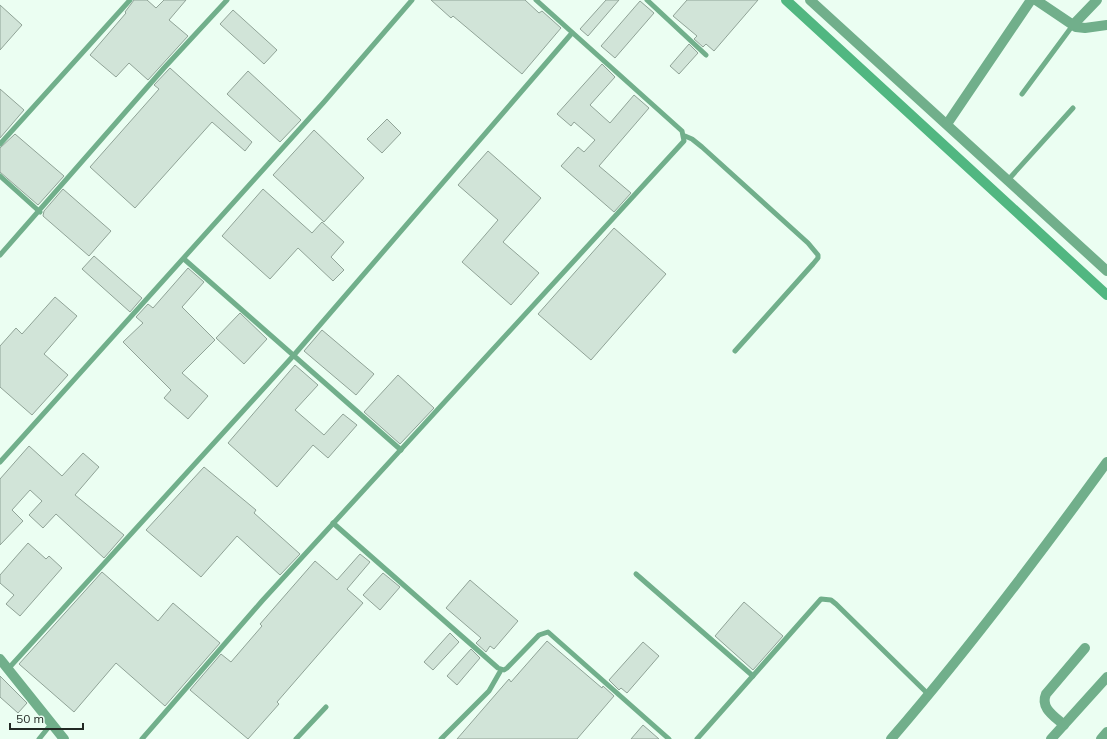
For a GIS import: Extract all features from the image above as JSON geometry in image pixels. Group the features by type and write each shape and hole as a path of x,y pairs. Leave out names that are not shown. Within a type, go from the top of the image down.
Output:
{"street":[{"path":"810,0 1107,271"},
{"path":"947,124 1031,0"},
{"path":"1036,0 1076,28 1107,25"},
{"path":"1072,25 1097,0"},
{"path":"891,739 968,648 1036,560 1107,462"},
{"path":"1064,725 1046,708 1044,699 1046,694 1085,648"},
{"path":"0,659 64,739"},
{"path":"1051,739 1107,677"},
{"path":"1101,739 1107,732"}],"lane":[{"path":"0,144 130,0"},
{"path":"0,255 40,212 164,68 226,0"},
{"path":"0,462 184,259 324,102 412,0"},
{"path":"536,0 682,131 685,136 692,139 702,147 808,243 818,255 818,258 813,264 735,351"},
{"path":"647,0 706,55"},
{"path":"1022,94 1072,25"},
{"path":"8,669 294,355 572,33"},
{"path":"1008,180 1073,108"},
{"path":"142,739 257,607 333,523 682,145 685,136"},
{"path":"0,176 40,212"},
{"path":"184,259 401,450"},
{"path":"333,523 501,670"},
{"path":"636,574 752,676"},
{"path":"697,739 817,603 826,599 836,604 929,695"},
{"path":"441,739 489,692 501,670 507,668 542,633 548,632 669,739"},
{"path":"296,739 326,707"},
{"path":"39,739 52,723"}],"building":[{"path":"134,0 147,0 156,8 164,0 186,0 169,20 188,36 148,80 129,63 116,77 90,55 126,13 125,12"},
{"path":"431,0 525,0 539,13 542,11 561,28 522,74 453,16 451,18"},
{"path":"606,0 619,0 588,36 580,29"},
{"path":"687,0 758,0 714,51 706,44 703,47 694,39 697,36 673,16"},
{"path":"640,1 654,13 615,58 601,46"},
{"path":"0,5 22,25 0,50"},
{"path":"233,10 277,50 264,64 220,24"},
{"path":"689,44 698,53 679,74 670,66"},
{"path":"602,64 615,77 590,105 610,123 634,95 649,108 599,166 631,193 614,212 561,166 578,147 584,152 595,140 574,122 571,126 557,114"},
{"path":"170,68 252,142 245,151 212,122 135,208 90,167 159,89 154,85"},
{"path":"248,71 301,120 280,142 227,94"},
{"path":"0,89 24,110 0,138"},
{"path":"387,119 401,133 382,153 367,139"},
{"path":"314,130 364,178 324,222 273,175"},
{"path":"15,134 64,176 38,205 0,172 0,148"},
{"path":"488,151 541,198 503,242 539,273 511,305 462,262 498,220 458,185"},
{"path":"63,189 111,231 89,256 43,216 44,211"},
{"path":"263,189 312,233 322,222 344,242 331,257 344,270 333,281 298,248 270,279 222,236"},
{"path":"614,228 666,274 591,360 538,314"},
{"path":"94,256 142,298 130,312 82,269"},
{"path":"188,268 204,282 182,307 215,340 182,373 208,396 188,419 164,398 171,390 123,342 143,323 136,317 148,304 153,308"},
{"path":"55,297 77,316 44,354 68,375 32,415 0,387 0,346 16,328 22,334"},
{"path":"240,313 267,339 244,364 216,338"},
{"path":"322,330 374,374 356,395 304,351"},
{"path":"295,365 318,385 295,410 324,435 343,414 357,425 328,458 313,445 277,487 228,443"},
{"path":"398,375 434,408 400,444 364,412"},
{"path":"29,446 62,476 83,453 99,467 75,495 124,535 104,558 56,514 43,528 29,515 42,501 30,490 12,510 23,521 0,545 0,479"},
{"path":"204,467 256,510 254,513 300,554 280,575 237,536 201,577 146,530"},
{"path":"28,543 46,559 49,556 62,568 20,616 6,604 14,595 0,583 0,575"},
{"path":"360,554 370,562 347,589 363,603 277,702 279,704 248,739 190,690 221,654 231,662 262,626 260,624 315,561 337,580"},
{"path":"102,572 158,621 173,603 220,643 165,706 116,663 74,712 19,664"},
{"path":"383,573 400,587 380,610 363,595"},
{"path":"470,580 518,621 494,649 490,646 486,652 476,643 481,638 446,608"},
{"path":"744,602 783,636 753,670 715,636"},
{"path":"450,633 459,642 433,670 424,662"},
{"path":"547,641 602,688 603,686 614,696 577,739 457,739 509,679 511,682"},
{"path":"643,642 659,656 627,693 621,688 619,690 609,680"},
{"path":"471,649 480,658 457,685 447,676"},
{"path":"0,676 27,703 18,713 0,697"},
{"path":"643,725 659,739 631,739"}],"waterway":[{"path":"786,0 1107,295"}]}
